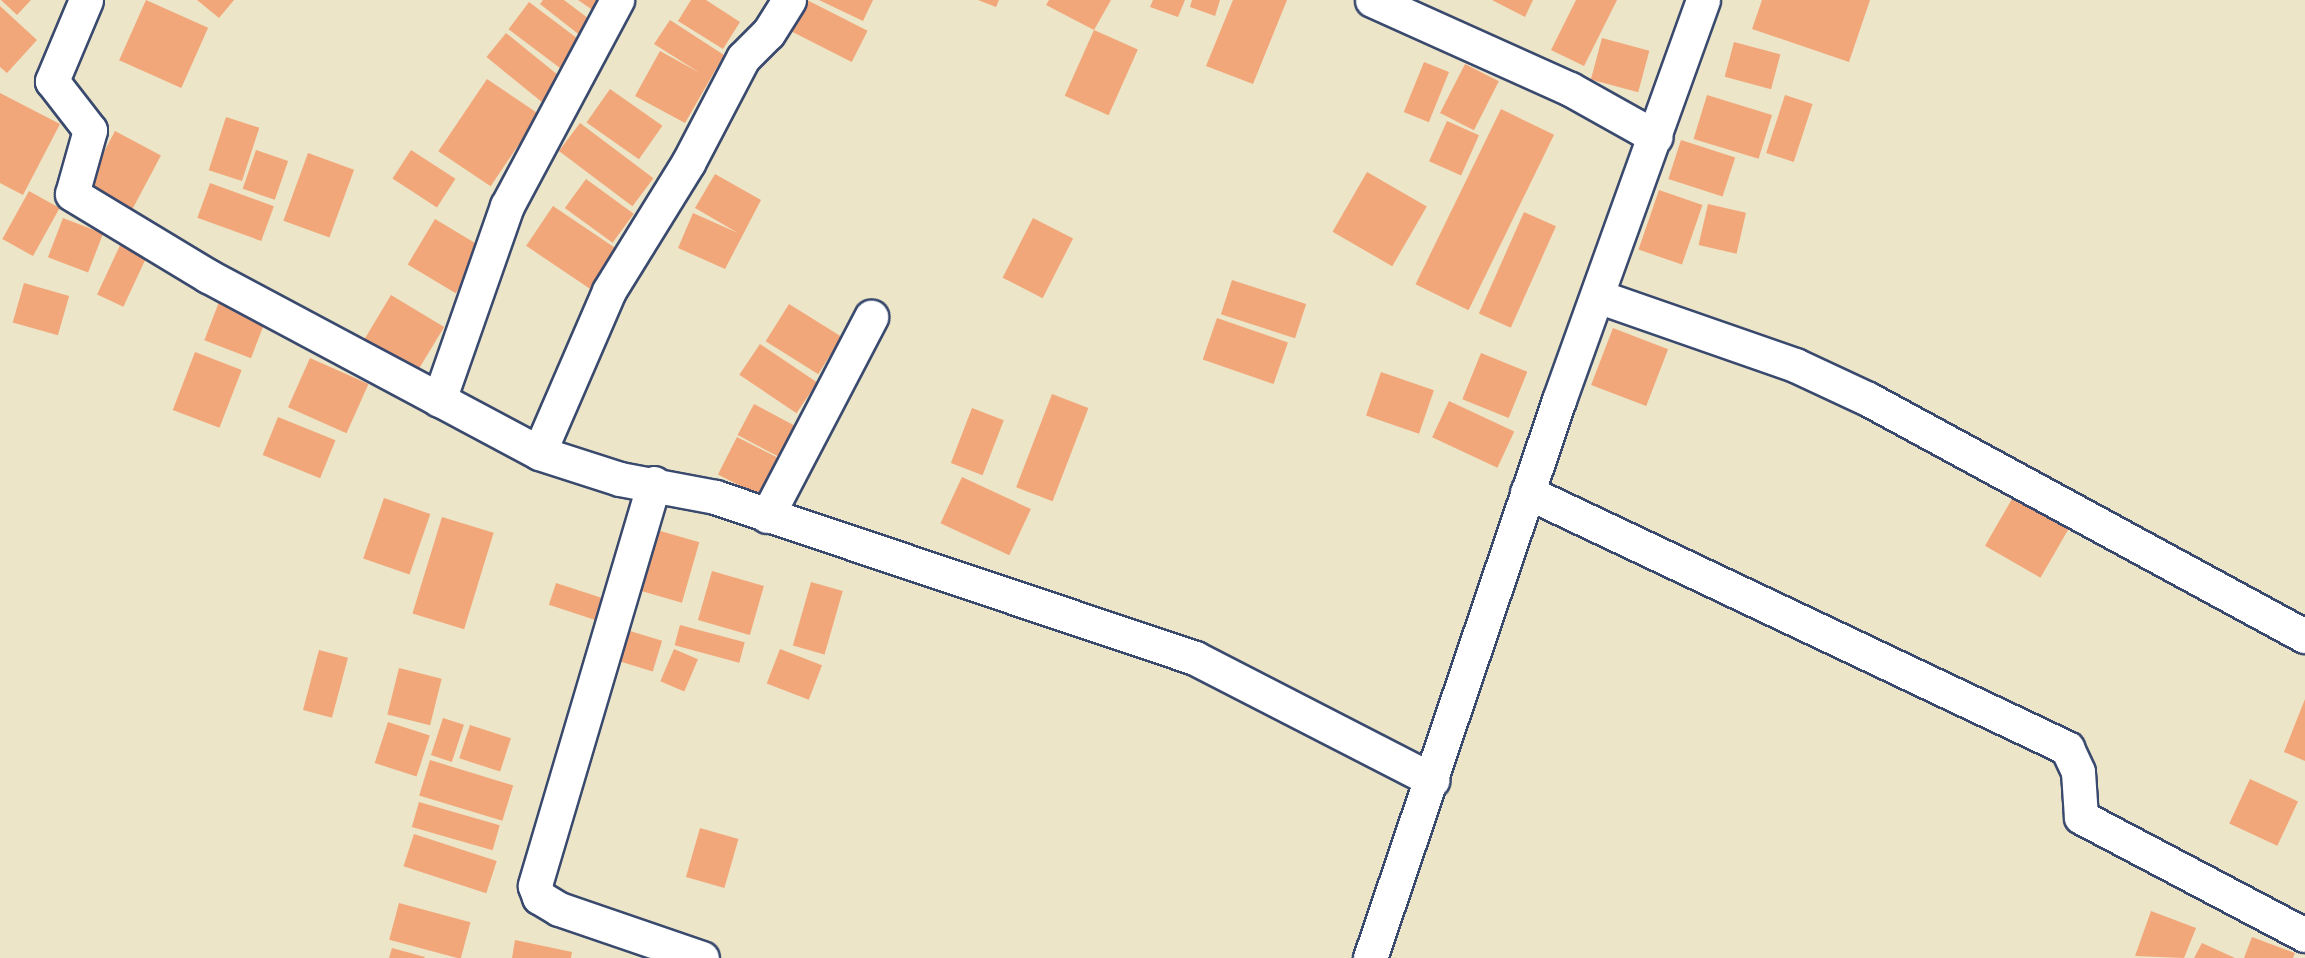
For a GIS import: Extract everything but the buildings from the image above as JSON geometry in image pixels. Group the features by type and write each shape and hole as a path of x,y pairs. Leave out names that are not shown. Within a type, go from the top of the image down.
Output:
{"street":[{"path":"86,0 52,81 90,130 72,194 180,261 539,453 609,477 654,483 767,516 1195,658 1432,780"},
{"path":"439,400 507,206 617,0"},
{"path":"539,453 609,291 688,163 743,58 768,33 789,0"},
{"path":"1372,0 1570,89 1656,137"},
{"path":"1370,958 1432,780 1527,492 1600,297 1702,0"},
{"path":"1600,297 1795,365 1868,399 2305,636"},
{"path":"767,516 871,316"},
{"path":"654,483 535,886 539,897 560,909 702,958"},
{"path":"1527,492 2067,748 2078,772 2081,818 2305,935"}]}
